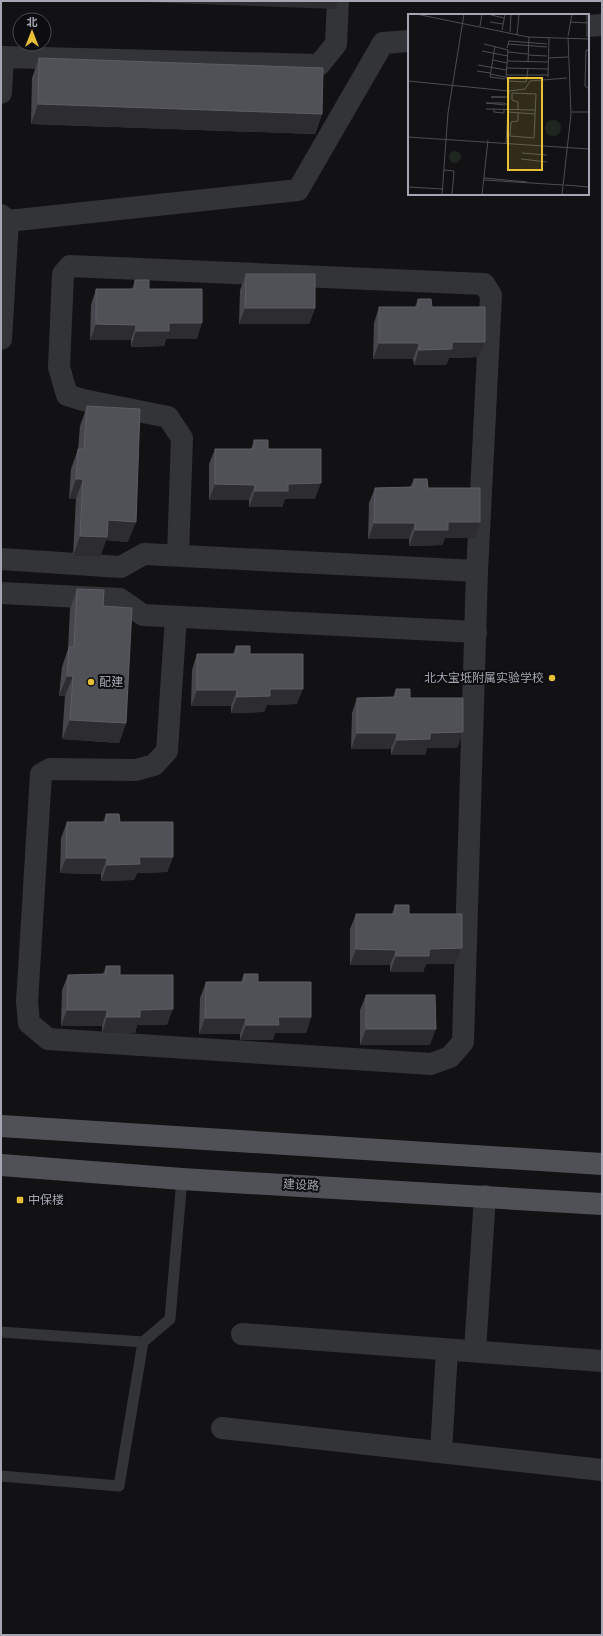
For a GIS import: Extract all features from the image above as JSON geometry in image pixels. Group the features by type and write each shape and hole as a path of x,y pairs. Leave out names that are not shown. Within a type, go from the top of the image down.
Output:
{"main road":[{"path":"1,1126 602,1164"},
{"name":"建设路","path":"1,1165 182,1179 602,1204"}],"street":[{"path":"1,93 4,55 318,65 336,44 338,1"},
{"path":"589,26 602,25"},
{"path":"1,339 5,218 298,190 383,43 408,41"},
{"path":"176,617 167,751 154,765 136,770 50,769 41,774 27,1002 29,1023 48,1039 431,1064 450,1057 462,1042 477,571 491,295 484,284 70,266 64,274 59,367 67,395 83,400 168,417 182,438 178,555"},
{"path":"1,559 121,567 144,554 477,571"},
{"path":"120,599 121,567"},
{"path":"1,593 120,599 143,615 476,632"},
{"path":"475,1351 485,1196"},
{"path":"242,1334 602,1361"},
{"path":"441,1452 447,1350"},
{"path":"222,1428 602,1470"}],"lane":[{"path":"1,1476 119,1486 142,1342 170,1319 182,1179"},
{"path":"1,1332 142,1342"}],"building":[{"path":"39,58 323,68 322,114 38,104"},
{"path":"246,274 315,274 315,308 245,308"},
{"path":"135,280 149,280 149,289 202,289 202,323 169,323 169,331 136,331 136,325 96,324 96,289 135,289"},
{"path":"418,299 431,299 432,307 485,307 485,342 452,342 452,349 419,350 419,343 379,343 379,307 418,307"},
{"path":"87,406 140,409 136,522 108,520 107,537 80,536 83,479 76,479 78,449 84,449"},
{"path":"254,440 268,440 268,449 321,449 321,483 288,484 288,491 255,491 255,485 215,484 215,449 254,449"},
{"path":"414,479 427,479 428,488 480,488 480,522 448,522 448,530 415,530 415,523 374,523 375,488 414,487"},
{"name":"配建","path":"77,589 104,590 103,606 132,608 126,723 70,720 73,676 67,676 69,647 74,647"},
{"path":"236,646 250,646 250,654 303,654 303,689 270,689 270,696 237,697 237,690 197,690 197,654 236,654"},
{"path":"396,689 410,689 410,698 463,698 463,732 430,733 430,739 397,740 397,733 357,733 357,698 396,697"},
{"path":"106,814 119,814 120,822 173,822 173,857 139,857 140,864 107,865 107,858 66,858 67,822 106,822"},
{"path":"395,905 409,905 409,914 462,914 462,948 429,949 429,956 396,956 396,950 356,949 356,914 395,914"},
{"path":"106,966 120,966 120,975 173,975 173,1009 140,1010 140,1017 107,1017 107,1010 67,1010 68,975 106,974"},
{"path":"244,974 258,974 258,982 311,982 311,1017 278,1017 279,1025 246,1025 246,1018 205,1018 206,982 244,982"},
{"path":"366,995 435,995 436,1029 366,1029"}],"place":[{"name":"北大宝坻附属实验学校","path":"552,678"},
{"name":"配建","path":"91,682"},
{"name":"中保楼","path":"20,1200"}]}
